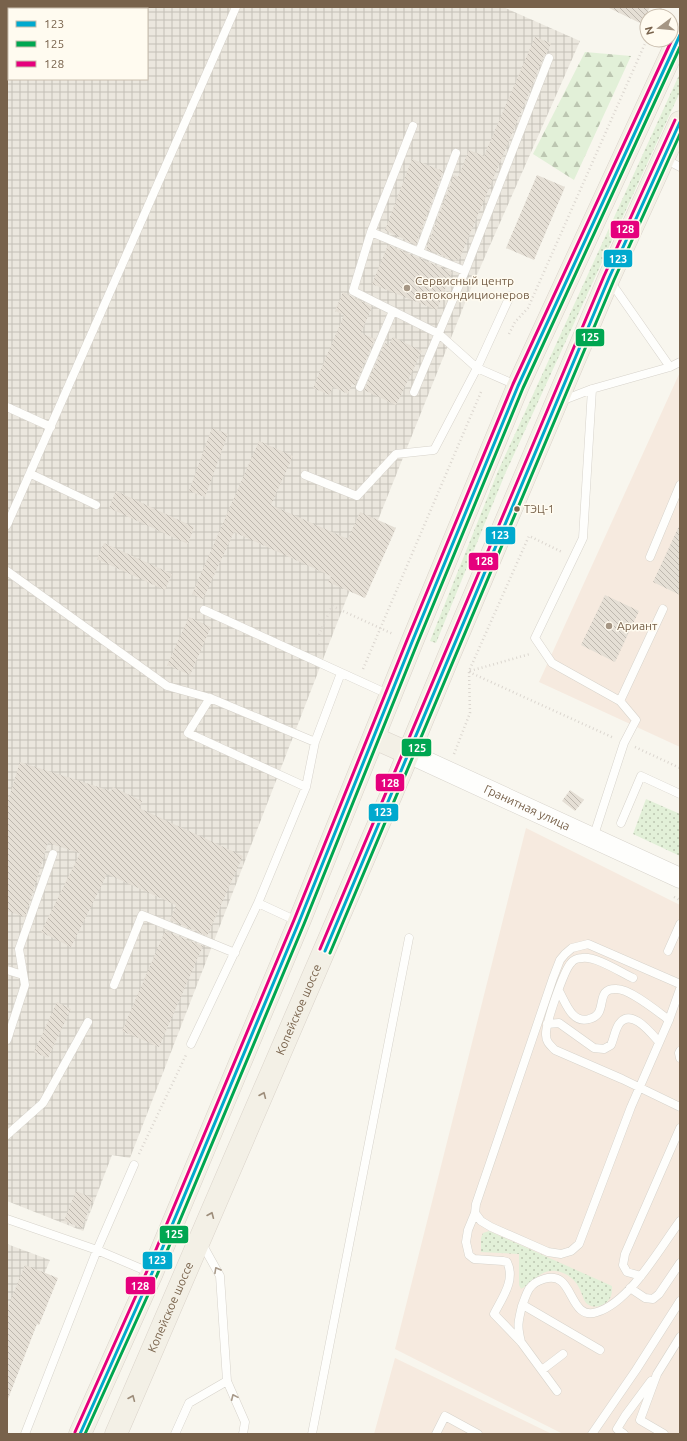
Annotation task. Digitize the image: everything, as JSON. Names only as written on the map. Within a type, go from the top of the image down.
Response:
[{"type":"main road","points":[[80,1434],[152,1273],[299,922],[412,642],[518,386],[680,35]]},
{"type":"main road","name":"Копейское шоссе","points":[[116,1434],[200,1241],[609,278],[672,162],[680,122]]},
{"type":"main road","name":"Гранитная улица","points":[[374,738],[408,753]]},
{"type":"street","name":"Гранитная улица","points":[[408,753],[680,878]]},
{"type":"lane","points":[[7,525],[31,474],[236,7]]},
{"type":"lane","points":[[414,392],[439,334],[549,58]]},
{"type":"lane","points":[[413,126],[371,232],[353,291],[439,334],[477,368],[518,386]]},
{"type":"lane","points":[[419,252],[456,152]]},
{"type":"lane","points":[[371,232],[464,271]]},
{"type":"lane","points":[[609,278],[670,367]]},
{"type":"lane","points":[[305,475],[357,496],[396,454],[434,450],[477,368],[510,296]]},
{"type":"lane","points":[[360,387],[393,311]]},
{"type":"lane","points":[[555,404],[592,389],[670,367],[680,362]]},
{"type":"lane","points":[[592,389],[583,538],[535,638],[552,663],[620,701],[636,720],[624,743],[593,838]]},
{"type":"lane","points":[[7,407],[51,427]]},
{"type":"lane","points":[[31,474],[96,505]]},
{"type":"lane","points":[[650,557],[680,485]]},
{"type":"lane","points":[[7,571],[167,686],[210,698],[315,742]]},
{"type":"lane","points":[[620,701],[663,609]]},
{"type":"lane","points":[[204,610],[391,696]]},
{"type":"lane","points":[[191,1044],[258,903],[306,787],[315,742],[341,673]]},
{"type":"lane","points":[[210,698],[188,733],[306,787]]},
{"type":"lane","points":[[621,823],[641,776],[680,794]]},
{"type":"lane","points":[[7,1040],[25,984],[19,949],[53,854]]},
{"type":"lane","points":[[258,903],[299,922]]},
{"type":"lane","points":[[114,985],[142,914],[234,953]]},
{"type":"lane","points":[[668,951],[680,924]]},
{"type":"lane","points":[[312,1434],[408,938]]},
{"type":"lane","points":[[557,1391],[521,1342],[494,1314],[509,1285],[509,1267],[507,1262],[503,1260],[474,1259],[469,1254],[466,1242],[468,1230],[553,978],[560,960],[565,954],[572,948],[588,944],[680,984]]},
{"type":"lane","points":[[633,978],[593,959],[582,958],[572,961],[566,970],[547,1024],[547,1042],[555,1050],[622,1079],[680,1107]]},
{"type":"lane","points":[[7,970],[23,975]]},
{"type":"lane","points":[[559,991],[573,1015],[579,1019],[587,1020],[594,1017],[599,1012],[603,995],[609,990],[618,988],[634,995],[669,1020]]},
{"type":"lane","points":[[475,1213],[481,1221],[491,1227],[548,1252],[561,1254],[571,1251],[579,1244],[639,1088],[669,1020],[680,989]]},
{"type":"lane","points":[[547,1024],[559,1023],[594,1048],[604,1048],[611,1045],[620,1022],[627,1018],[643,1024],[659,1042]]},
{"type":"lane","points":[[7,1135],[43,1103],[88,1022]]},
{"type":"lane","points":[[680,1050],[680,1058]]},
{"type":"lane","points":[[641,1276],[627,1272],[623,1265],[625,1254],[680,1128]]},
{"type":"lane","points":[[25,1434],[97,1250],[134,1165]]},
{"type":"lane","points":[[521,1342],[517,1326],[523,1305],[530,1288],[539,1280],[550,1278],[561,1280],[579,1308],[586,1313],[596,1313],[609,1307],[623,1296],[641,1276],[680,1220]]},
{"type":"lane","points":[[8,1221],[97,1250],[152,1273]]},
{"type":"lane","points":[[200,1241],[220,1276],[226,1380],[245,1422],[243,1434]]},
{"type":"lane","points":[[630,1288],[644,1298],[653,1299],[659,1294],[679,1266]]},
{"type":"lane","points":[[592,1434],[636,1370],[680,1301]]},
{"type":"lane","points":[[523,1305],[600,1350]]},
{"type":"lane","points":[[624,1434],[617,1429],[657,1374],[680,1337]]},
{"type":"lane","points":[[542,1370],[563,1354]]},
{"type":"lane","points":[[657,1374],[640,1420],[664,1434]]},
{"type":"lane","points":[[175,1434],[189,1403],[226,1380]]},
{"type":"lane","points":[[436,1434],[446,1416],[478,1434]]},
{"type":"path","points":[[508,334],[515,322],[528,308],[643,48]]},
{"type":"path","points":[[358,680],[489,373]]},
{"type":"path","points":[[469,671],[529,536],[573,558]]},
{"type":"path","points":[[319,635],[332,606],[412,642]]},
{"type":"path","points":[[469,671],[543,650]]},
{"type":"path","points":[[469,671],[680,768]]},
{"type":"path","points":[[134,1165],[191,1044]]},
{"type":"shaded area","points":[[7,7],[503,7],[580,41],[469,293],[346,600],[130,1158],[112,1155],[83,1231],[7,1201]]},
{"type":"shaded area","points":[[680,372],[680,747],[539,682]]},
{"type":"shaded area","points":[[526,828],[680,905],[680,1434],[563,1434],[395,1349]]},
{"type":"shaded area","points":[[7,1244],[50,1260],[7,1362]]},
{"type":"shaded area","points":[[395,1358],[552,1434],[374,1434]]},
{"type":"green space","points":[[585,52],[631,56],[574,180],[533,154]]},
{"type":"green space","points":[[680,73],[680,92],[505,474],[436,643],[430,641],[498,471]]},
{"type":"green space","points":[[646,799],[680,814],[680,856],[633,834]]},
{"type":"green space","points":[[489,1231],[612,1286],[612,1294],[610,1298],[601,1306],[595,1307],[587,1304],[574,1281],[568,1276],[556,1271],[541,1274],[521,1289],[519,1285],[519,1254],[481,1252],[481,1238],[483,1233]]},
{"type":"building","points":[[607,7],[650,7],[639,8],[639,23]]},
{"type":"building","points":[[535,37],[551,43],[547,53],[544,56],[459,260],[457,259],[456,261],[426,249],[454,175],[458,177],[469,150],[484,156]]},
{"type":"building","points":[[412,159],[443,171],[416,245],[385,230]]},
{"type":"building","points":[[537,175],[565,187],[534,260],[506,248]]},
{"type":"building","points":[[388,245],[452,272],[437,310],[372,284]]},
{"type":"building","points":[[343,292],[372,307],[361,333],[375,339],[355,385],[352,384],[348,394],[333,387],[330,395],[313,388],[344,315],[335,311]]},
{"type":"building","points":[[393,337],[422,351],[396,405],[364,390],[385,343],[389,345]]},
{"type":"building","points":[[212,428],[228,434],[205,497],[189,491]]},
{"type":"building","points":[[259,441],[293,456],[271,505],[348,539],[360,512],[396,528],[365,598],[328,582],[331,576],[234,532],[203,599],[192,594]]},
{"type":"building","points":[[116,491],[194,527],[188,544],[109,508]]},
{"type":"building","points":[[680,524],[680,595],[653,582]]},
{"type":"building","points":[[104,543],[172,574],[165,590],[97,559]]},
{"type":"building","points":[[605,595],[639,611],[615,662],[581,645]]},
{"type":"building","points":[[189,617],[211,627],[190,675],[167,665]]},
{"type":"building","points":[[20,762],[111,791],[113,787],[142,801],[139,808],[243,856],[207,936],[170,920],[176,905],[107,874],[71,947],[41,932],[80,853],[48,843],[25,917],[7,911],[7,804]]},
{"type":"building","points":[[570,790],[584,800],[575,811],[562,801]]},
{"type":"building","points":[[165,931],[203,946],[159,1047],[122,1031]]},
{"type":"building","points":[[57,1002],[71,1009],[48,1058],[34,1052]]},
{"type":"building","points":[[76,1191],[93,1198],[82,1228],[64,1221]]},
{"type":"building","points":[[25,1265],[58,1278],[39,1325],[37,1324],[7,1399],[7,1309]]},
{"type":"transit line","name":"123","points":[[80,1434],[152,1273],[299,922],[412,642],[518,386],[680,35]]},
{"type":"transit line","name":"125","points":[[85,1434],[157,1275],[304,924],[417,644],[523,388],[680,47]]},
{"type":"transit line","name":"128","points":[[75,1432],[147,1271],[294,920],[407,640],[513,384],[668,48]]},
{"type":"transit line","name":"128","points":[[320,949],[604,276],[675,120]]},
{"type":"transit line","name":"123","points":[[325,951],[609,278],[680,122]]},
{"type":"transit line","name":"125","points":[[330,953],[614,280],[680,134]]},
{"type":"place","name":"Сервисный центр автокондиционеров","points":[[407,288]]},
{"type":"place","name":"ТЭЦ-1","points":[[517,509]]},
{"type":"place","name":"Ариант","points":[[609,626]]}]
